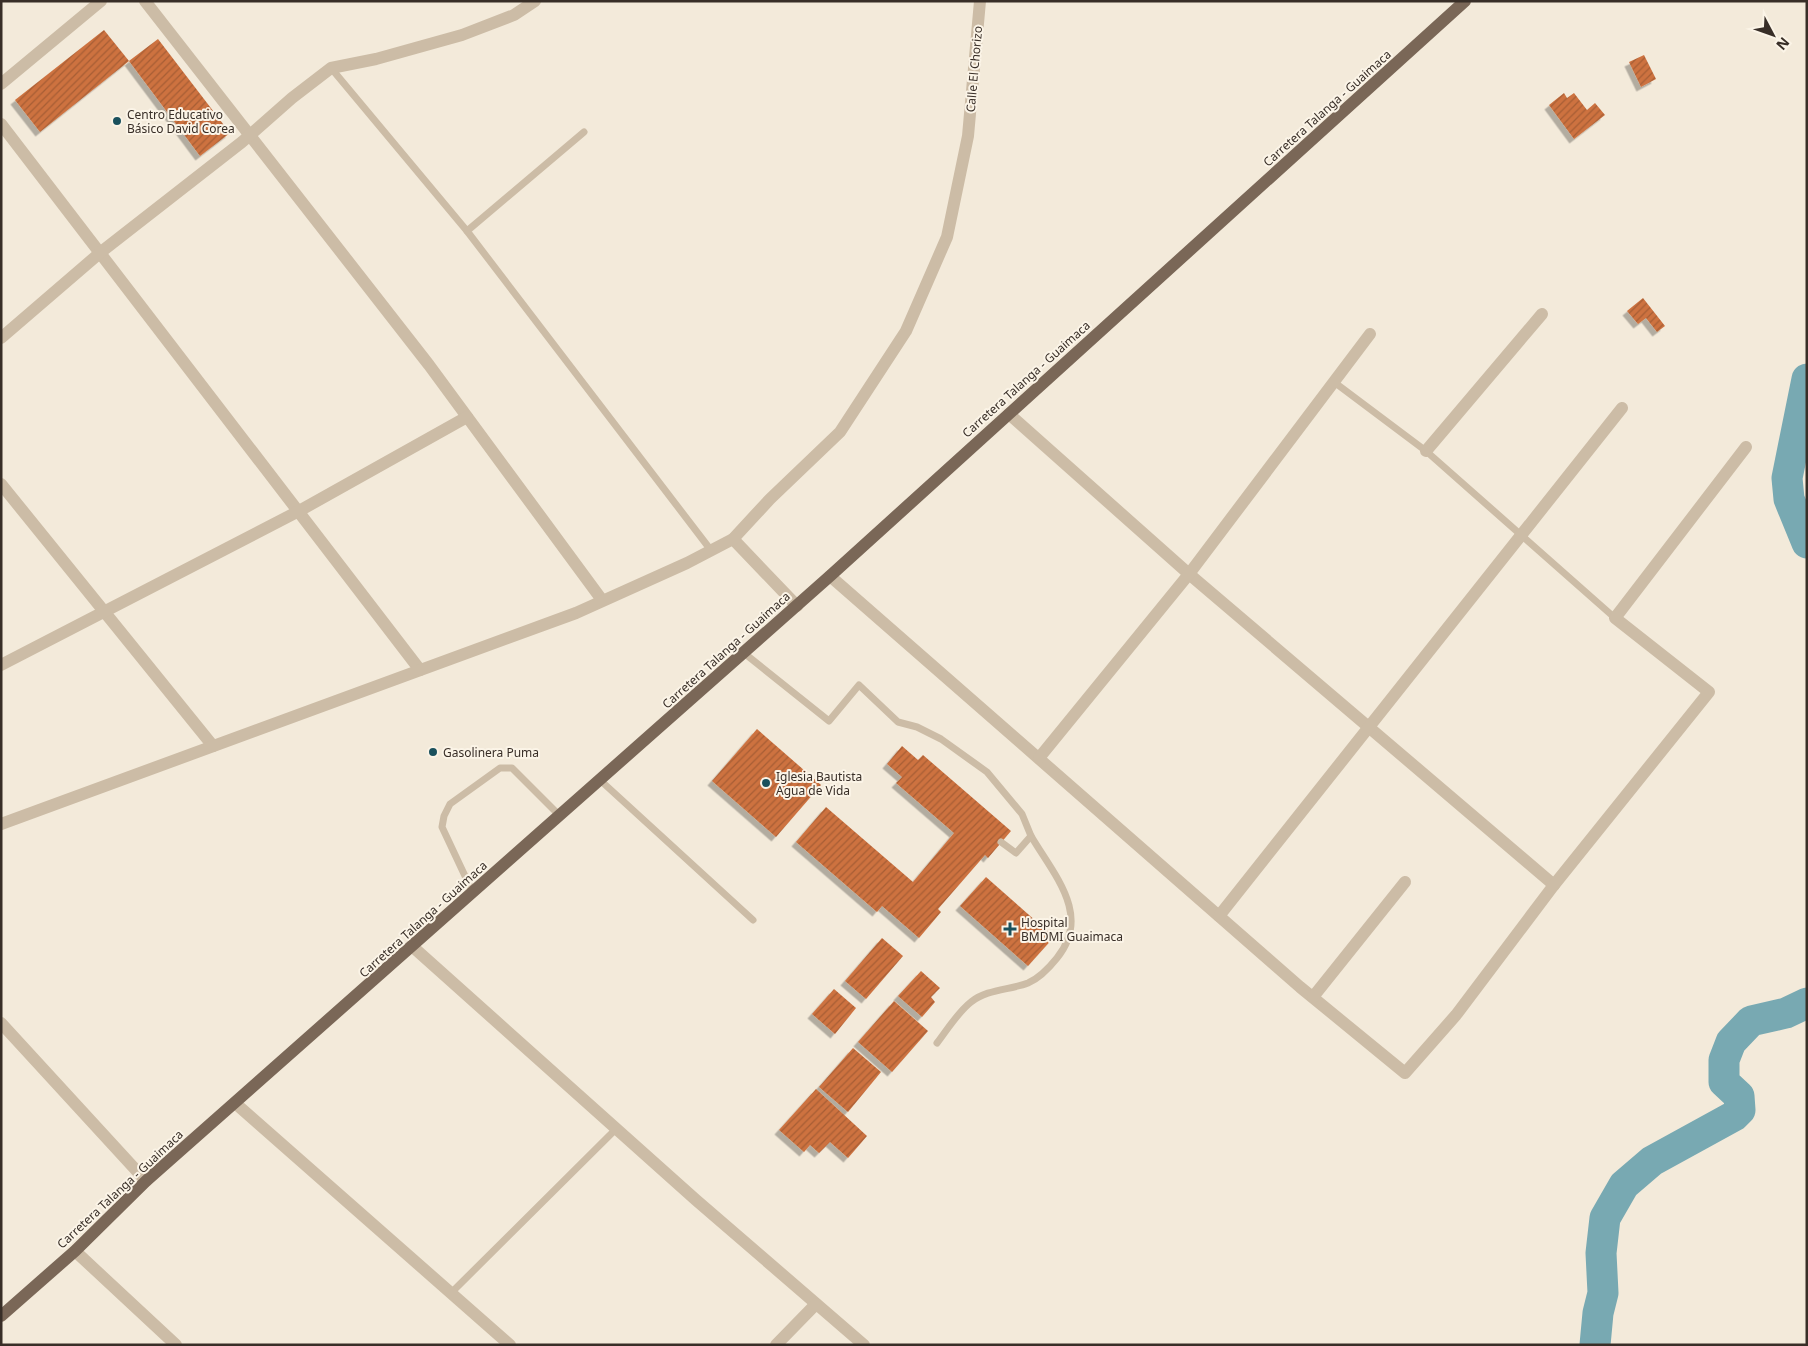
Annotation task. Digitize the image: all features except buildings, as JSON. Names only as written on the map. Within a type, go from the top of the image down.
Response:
[{"type":"main road","name":"Carretera Talanga - Guaimaca","points":[[1,1316],[75,1251],[146,1181],[797,606],[1465,1]]},
{"type":"street","points":[[1,84],[101,1]]},
{"type":"street","points":[[145,1],[429,366],[602,600]]},
{"type":"street","points":[[1,338],[101,252],[331,68],[376,59],[462,35],[514,15],[535,1]]},
{"type":"street","name":"Calle El Chorizo","points":[[733,539],[770,499],[840,432],[906,331],[947,237],[968,136],[980,1]]},
{"type":"street","points":[[1,124],[420,670]]},
{"type":"street","points":[[1426,451],[1542,314]]},
{"type":"street","points":[[1039,758],[1189,574],[1370,334]]},
{"type":"street","points":[[1219,916],[1622,408]]},
{"type":"street","points":[[1008,414],[1189,574],[1554,885]]},
{"type":"street","points":[[1,665],[299,511],[467,417]]},
{"type":"street","points":[[830,576],[1219,916],[1313,997],[1406,1073],[1456,1015],[1554,885],[1708,692],[1615,618],[1746,447]]},
{"type":"street","points":[[1,484],[213,746]]},
{"type":"street","points":[[1,824],[576,613],[687,563],[733,539],[797,606]]},
{"type":"street","points":[[1313,997],[1405,882]]},
{"type":"street","points":[[413,947],[616,1129],[864,1345]]},
{"type":"street","points":[[1,1022],[146,1181]]},
{"type":"street","points":[[235,1103],[510,1345]]},
{"type":"street","points":[[75,1251],[176,1345]]},
{"type":"street","points":[[776,1345],[816,1304]]},
{"type":"lane","points":[[331,68],[467,231],[710,550]]},
{"type":"lane","points":[[467,231],[584,132]]},
{"type":"lane","points":[[1334,382],[1426,451],[1615,618]]},
{"type":"lane","points":[[744,653],[829,721],[859,685],[898,722],[917,727],[941,739],[987,772],[1022,814],[1031,836],[1068,896],[1073,919],[1064,951],[1048,970],[1030,982],[990,993],[971,1002],[937,1043]]},
{"type":"lane","points":[[473,893],[442,826],[444,816],[450,804],[500,768],[507,767],[512,768],[560,816]]},
{"type":"lane","points":[[600,780],[753,920]]},
{"type":"lane","points":[[1001,842],[1016,853],[1031,836]]},
{"type":"lane","points":[[450,1294],[616,1129]]},
{"type":"waterway","points":[[1807,379],[1787,478],[1789,499],[1807,543]]},
{"type":"waterway","points":[[1595,1345],[1598,1313],[1603,1293],[1601,1253],[1605,1218],[1624,1185],[1652,1161],[1734,1116],[1740,1110],[1739,1096],[1724,1082],[1724,1060],[1731,1042],[1751,1021],[1786,1013],[1807,1003]]},
{"type":"place","name":"Centro Educativo Básico David Corea","points":[[117,121]]},
{"type":"place","name":"Gasolinera Puma","points":[[433,752]]},
{"type":"place","name":"Iglesia Bautista Agua de Vida","points":[[766,783]]},
{"type":"place","name":"Hospital BMDMI Guaimaca","points":[[1010,929]]}]
